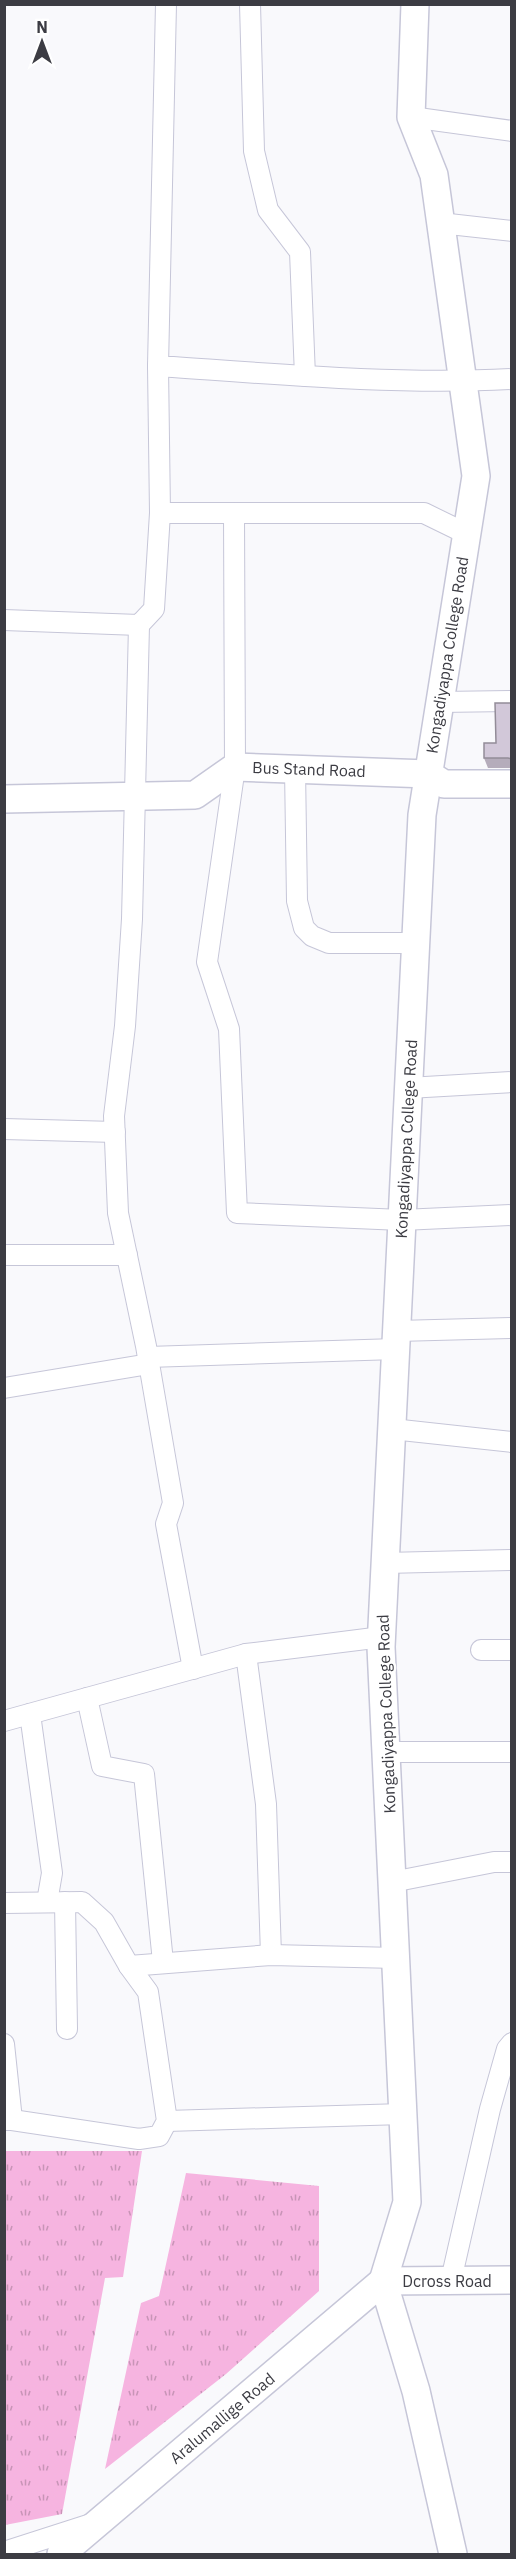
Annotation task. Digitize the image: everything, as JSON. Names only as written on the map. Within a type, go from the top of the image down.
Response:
[{"type":"street","points":[[166,4],[158,366],[160,513],[154,609],[139,625],[132,919],[125,1026],[114,1116],[118,1213],[149,1361],[173,1503],[166,1524],[193,1669]]},
{"type":"street","points":[[250,4],[254,151],[268,210],[300,252],[305,376]]},
{"type":"street","name":"Kongadiyappa College Road","points":[[383,2281],[407,2202],[382,1636],[422,814],[476,476],[434,174],[411,117],[416,4]]},
{"type":"street","points":[[411,117],[512,131]]},
{"type":"street","points":[[440,223],[512,231]]},
{"type":"street","points":[[158,366],[305,376],[463,381],[512,379]]},
{"type":"street","points":[[160,513],[424,513],[467,534]]},
{"type":"street","points":[[234,513],[235,767],[207,962],[229,1029],[237,1213],[402,1220],[512,1215]]},
{"type":"street","points":[[4,620],[139,625]]},
{"type":"street","points":[[440,702],[512,701]]},
{"type":"street","name":"Bus Stand Road","points":[[4,799],[195,795],[235,767],[428,774],[444,783],[512,784]]},
{"type":"street","points":[[295,769],[297,901],[304,928],[312,936],[329,943],[416,943]]},
{"type":"street","points":[[408,1088],[512,1082]]},
{"type":"street","points":[[4,1129],[115,1132]]},
{"type":"street","points":[[4,1255],[127,1255]]},
{"type":"street","points":[[4,1388],[149,1361],[512,1328]]},
{"type":"street","points":[[392,1429],[512,1442]]},
{"type":"street","points":[[385,1563],[512,1560]]},
{"type":"street","points":[[4,1721],[246,1654],[382,1636]]},
{"type":"street","points":[[481,1650],[512,1650]]},
{"type":"street","points":[[246,1654],[266,1804],[271,1955]]},
{"type":"street","points":[[87,1698],[102,1766],[144,1774],[163,1962]]},
{"type":"street","points":[[30,1714],[56,1902],[67,2029]]},
{"type":"street","points":[[386,1752],[512,1752]]},
{"type":"street","points":[[392,1882],[494,1862],[512,1862]]},
{"type":"street","points":[[4,1903],[82,1902],[104,1922],[129,1966],[148,1992],[167,2121],[159,2136],[139,2139],[8,2120],[4,2044]]},
{"type":"street","points":[[129,1966],[271,1955],[396,1958]]},
{"type":"street","points":[[451,2280],[490,2109],[507,2049],[512,2043]]},
{"type":"street","points":[[167,2121],[403,2114]]},
{"type":"street","name":"Dcross Road","points":[[383,2281],[512,2280]]},
{"type":"street","points":[[383,2281],[416,2391],[453,2554]]},
{"type":"street","name":"Aralumallige Road","points":[[61,2554],[383,2281]]},
{"type":"street","points":[[4,2552],[99,2522]]},
{"type":"green space","points":[[5,2151],[142,2151],[123,2277],[105,2278],[62,2514],[5,2525]]},
{"type":"green space","points":[[186,2173],[319,2186],[319,2291],[226,2374],[105,2469],[141,2303],[159,2296]]},
{"type":"building","points":[[495,703],[512,703],[512,759],[484,758],[484,743],[496,743]]}]
